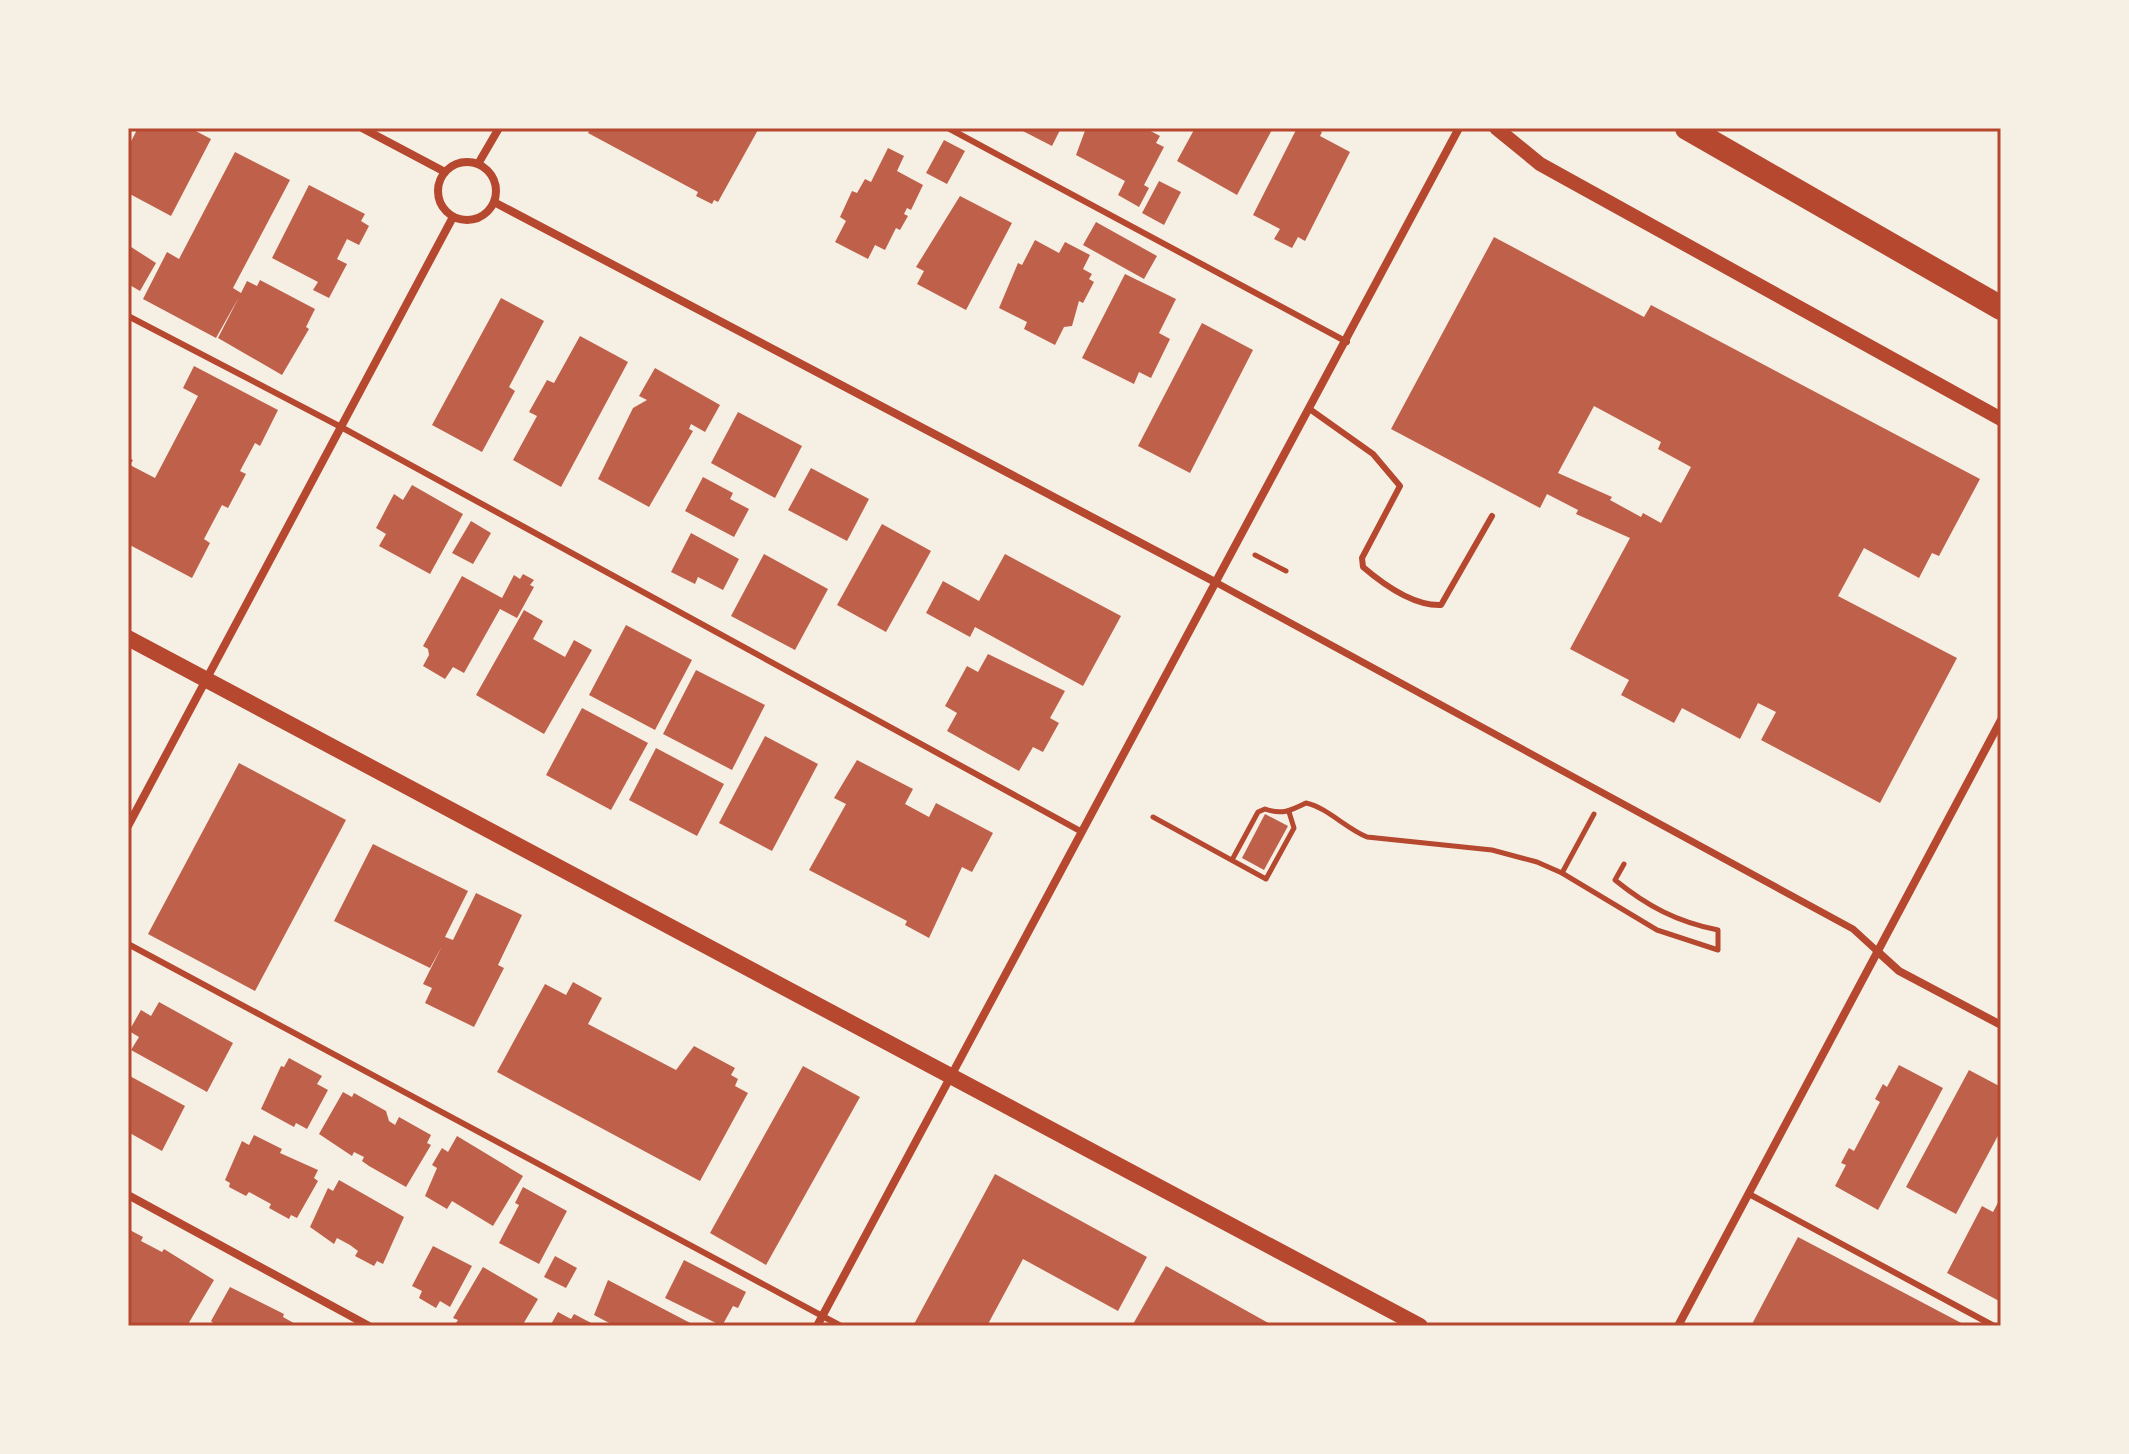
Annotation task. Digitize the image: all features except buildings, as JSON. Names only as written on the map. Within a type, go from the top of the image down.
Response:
[{"type":"highway","points":[[1687,128],[2001,308]]},
{"type":"main road","points":[[128,638],[1420,1326]]},
{"type":"street","points":[[362,128],[445,172]]},
{"type":"street","points":[[478,164],[499,128]]},
{"type":"street","points":[[817,1326],[1311,410],[1459,128]]},
{"type":"street","points":[[1496,128],[1540,164],[2001,419]]},
{"type":"street","points":[[457,163],[478,164],[495,182],[494,202],[481,217],[462,220],[453,217],[445,210],[437,192],[445,172],[457,163]]},
{"type":"street","points":[[494,202],[1217,583],[1605,793],[1853,929],[1899,971],[2001,1025]]},
{"type":"street","points":[[128,826],[453,217]]},
{"type":"street","points":[[1678,1326],[2001,720]]},
{"type":"street","points":[[128,1195],[369,1326]]},
{"type":"lane","points":[[948,128],[1347,342]]},
{"type":"lane","points":[[128,316],[341,427],[1082,832]]},
{"type":"lane","points":[[1311,410],[1373,454],[1400,486],[1362,558],[1363,567],[1376,578],[1424,605],[1441,605],[1492,516]]},
{"type":"lane","points":[[128,944],[841,1326]]},
{"type":"lane","points":[[1749,1194],[1994,1326]]},
{"type":"path","points":[[1252,554],[1286,571]]},
{"type":"path","points":[[1562,873],[1605,793]]},
{"type":"path","points":[[1232,860],[1258,812],[1265,809],[1278,814],[1289,812],[1306,803],[1316,805],[1350,830],[1367,837],[1492,850],[1562,873],[1657,930],[1718,950],[1718,930],[1686,924],[1660,912],[1615,880],[1624,864]]},
{"type":"path","points":[[1153,817],[1266,879],[1294,828],[1289,812]]}]
